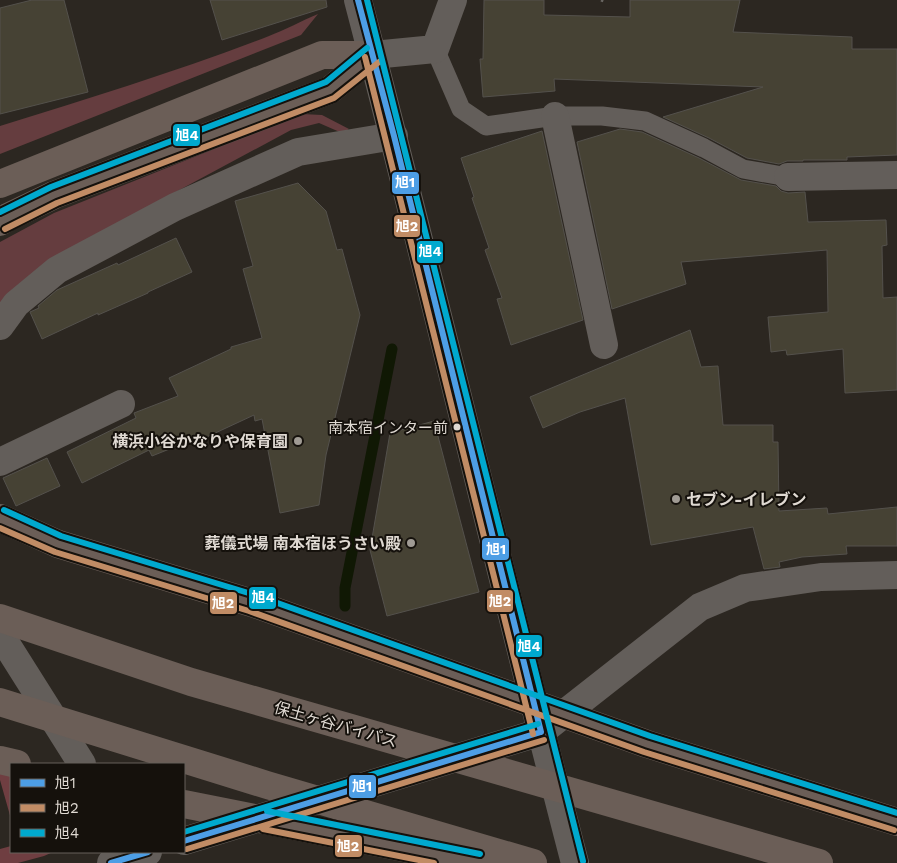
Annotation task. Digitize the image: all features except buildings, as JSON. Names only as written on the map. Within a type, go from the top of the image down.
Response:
[{"type":"highway","points":[[0,184],[322,55],[373,55]]},
{"type":"highway","points":[[0,222],[54,195],[330,90],[373,55]]},
{"type":"highway","points":[[0,518],[58,544],[252,603],[647,744],[897,822]]},
{"type":"highway","name":"保土ヶ谷バイパス","points":[[0,618],[191,682],[819,863]]},
{"type":"highway","points":[[0,702],[267,785],[533,863]]},
{"type":"highway","points":[[0,760],[13,763]]},
{"type":"highway","points":[[185,804],[478,863]]},
{"type":"street","points":[[358,0],[394,136],[575,863]]},
{"type":"street","points":[[373,55],[435,49],[453,0]]},
{"type":"street","points":[[555,116],[604,345]]},
{"type":"street","points":[[0,326],[16,304],[57,270],[175,207],[298,152],[394,136]]},
{"type":"street","points":[[788,178],[897,175]]},
{"type":"street","points":[[0,462],[120,404]]},
{"type":"street","points":[[185,841],[541,732],[700,607],[745,588],[821,577],[897,575]]},
{"type":"street","points":[[0,634],[81,763]]},
{"type":"lane","points":[[435,49],[461,110],[486,126],[555,116],[602,116],[645,121],[704,148],[743,169],[788,178]]},
{"type":"shaded area","points":[[318,14],[301,35],[0,154],[0,126],[202,60],[275,34]]},
{"type":"shaded area","points":[[302,114],[322,115],[349,129],[342,133],[319,123],[291,130],[53,258],[0,308],[0,242],[54,213]]},
{"type":"shaded area","points":[[0,766],[10,768],[10,815],[0,780]]},
{"type":"shaded area","points":[[10,846],[10,853],[51,853],[18,863],[0,863],[0,849]]},
{"type":"waterway","points":[[345,606],[345,588],[392,349]]},
{"type":"transit line","name":"旭1","points":[[358,0],[394,136],[541,732]]},
{"type":"transit line","name":"旭4","points":[[367,0],[583,861]]},
{"type":"transit line","name":"旭4","points":[[0,212],[51,187],[326,82],[367,48]]},
{"type":"transit line","name":"旭2","points":[[365,57],[533,734]]},
{"type":"transit line","name":"旭2","points":[[5,229],[57,203],[334,98],[379,62]]},
{"type":"transit line","name":"旭4","points":[[4,510],[61,536],[255,595],[650,736],[897,813]]},
{"type":"transit line","name":"旭2","points":[[0,528],[55,552],[249,611],[644,752],[894,830]]},
{"type":"transit line","name":"旭4","points":[[185,832],[538,724]]},
{"type":"transit line","name":"旭1","points":[[185,841],[541,732]]},
{"type":"transit line","name":"旭2","points":[[187,849],[544,740]]},
{"type":"transit line","name":"旭4","points":[[267,811],[480,854]]},
{"type":"transit line","name":"旭2","points":[[263,829],[434,863]]},
{"type":"transit line","name":"旭1","points":[[111,863],[145,853]]},
{"type":"place","name":"南本宿インター前","points":[[457,427]]},
{"type":"place","name":"横浜小谷かなりや保育園","points":[[298,441]]},
{"type":"place","name":"セブン-イレブン","points":[[676,499]]},
{"type":"place","name":"葬儀式場 南本宿ほうさい殿","points":[[411,543]]}]
